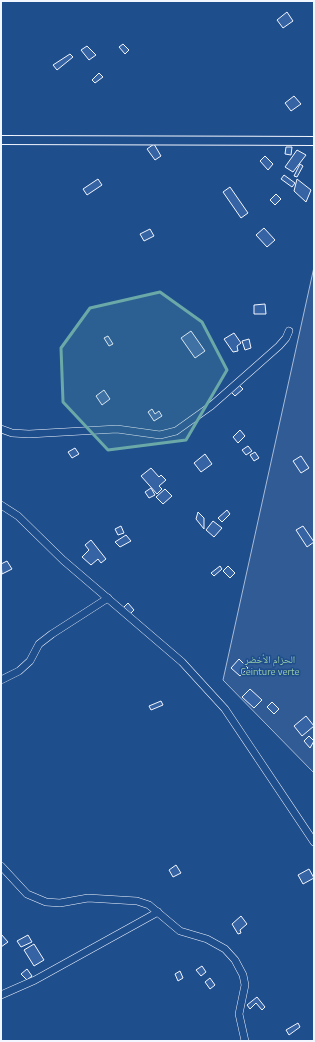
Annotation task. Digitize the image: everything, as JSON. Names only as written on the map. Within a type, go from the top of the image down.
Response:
[{"type":"street","points":[[1,140],[314,141]]},
{"type":"street","points":[[1,429],[12,433],[29,434],[117,429],[160,435],[176,431],[211,406],[279,346],[286,338],[289,331]]},
{"type":"street","points":[[1,506],[18,516],[63,560],[182,662],[214,696],[225,709],[314,842]]},
{"type":"street","points":[[1,680],[19,671],[30,661],[39,644],[52,634],[108,598]]},
{"type":"street","points":[[1,866],[27,894],[46,902],[60,903],[88,898],[117,898],[137,901],[149,905],[180,931],[207,939],[225,949],[235,960],[243,976],[245,985],[239,1014],[244,1041]]},
{"type":"street","points":[[1,995],[35,980],[158,912]]},
{"type":"highlighted area","points":[[160,292],[202,322],[227,370],[186,440],[108,450],[63,402],[61,348],[90,308]]},
{"type":"shaded area","name":"الحزام الأخضر Ceinture verte","points":[[314,267],[314,773],[223,680]]},
{"type":"building","points":[[287,12],[293,21],[283,28],[277,20]]},
{"type":"building","points":[[123,44],[129,50],[125,54],[119,47]]},
{"type":"building","points":[[87,46],[96,55],[89,60],[81,50]]},
{"type":"building","points":[[70,54],[73,57],[57,70],[53,65]]},
{"type":"building","points":[[99,73],[103,77],[95,83],[92,80]]},
{"type":"building","points":[[294,96],[301,104],[291,111],[285,103]]},
{"type":"building","points":[[154,144],[161,156],[155,160],[147,149]]},
{"type":"building","points":[[286,147],[292,147],[291,155],[285,154]]},
{"type":"building","points":[[297,150],[306,155],[293,172],[285,167]]},
{"type":"building","points":[[265,156],[273,164],[268,170],[260,161]]},
{"type":"building","points":[[300,164],[303,166],[297,177],[294,176]]},
{"type":"building","points":[[284,175],[295,183],[292,187],[281,179]]},
{"type":"building","points":[[98,179],[102,185],[87,195],[83,189]]},
{"type":"building","points":[[297,179],[311,190],[306,202],[294,191]]},
{"type":"building","points":[[230,187],[248,213],[241,218],[223,192]]},
{"type":"building","points":[[276,194],[281,199],[275,205],[270,200]]},
{"type":"building","points":[[264,228],[275,240],[267,247],[256,235]]},
{"type":"building","points":[[150,229],[154,236],[144,241],[140,234]]},
{"type":"building","points":[[265,304],[266,314],[254,314],[254,305]]},
{"type":"building","points":[[191,331],[205,351],[195,358],[181,338]]},
{"type":"building","points":[[234,333],[241,343],[237,346],[238,351],[233,352],[224,339]]},
{"type":"building","points":[[108,336],[113,344],[109,346],[104,338]]},
{"type":"building","points":[[249,339],[251,348],[245,350],[242,341]]},
{"type":"building","points":[[238,384],[243,389],[235,396],[230,391]]},
{"type":"building","points":[[104,390],[110,399],[102,405],[96,396]]},
{"type":"building","points":[[152,409],[155,414],[159,411],[162,416],[154,421],[148,412]]},
{"type":"building","points":[[240,430],[245,436],[238,443],[233,437]]},
{"type":"building","points":[[248,446],[252,451],[246,455],[242,450]]},
{"type":"building","points":[[75,448],[79,454],[72,458],[68,452]]},
{"type":"building","points":[[255,452],[259,458],[254,461],[250,455]]},
{"type":"building","points":[[205,454],[212,464],[201,472],[194,463]]},
{"type":"building","points":[[301,456],[309,468],[301,473],[293,461]]},
{"type":"building","points":[[151,468],[159,477],[161,475],[166,480],[159,486],[162,489],[157,494],[141,476]]},
{"type":"building","points":[[151,488],[155,495],[149,498],[145,492]]},
{"type":"building","points":[[165,489],[172,496],[163,504],[156,497]]},
{"type":"building","points":[[227,510],[230,514],[222,522],[218,518]]},
{"type":"building","points":[[198,512],[204,518],[204,529],[196,519]]},
{"type":"building","points":[[213,521],[222,528],[214,537],[206,530]]},
{"type":"building","points":[[121,526],[124,533],[118,535],[115,529]]},
{"type":"building","points":[[303,526],[314,542],[307,547],[296,530]]},
{"type":"building","points":[[126,535],[131,541],[120,547],[115,542]]},
{"type":"building","points":[[91,540],[106,559],[101,563],[98,559],[91,565],[82,557],[89,550],[85,545]]},
{"type":"building","points":[[7,561],[12,569],[2,574],[1,564]]},
{"type":"building","points":[[220,566],[222,569],[214,576],[211,573]]},
{"type":"building","points":[[228,566],[235,573],[230,578],[223,571]]},
{"type":"building","points":[[128,603],[134,610],[130,614],[123,608]]},
{"type":"building","points":[[239,659],[248,668],[240,676],[231,668]]},
{"type":"building","points":[[250,689],[262,700],[254,708],[242,697]]},
{"type":"building","points":[[161,701],[163,705],[151,710],[149,706]]},
{"type":"building","points":[[272,702],[279,709],[274,714],[267,707]]},
{"type":"building","points":[[306,716],[314,726],[302,736],[294,726]]},
{"type":"building","points":[[309,736],[314,741],[310,748],[304,741]]},
{"type":"building","points":[[176,865],[181,873],[173,877],[169,870]]},
{"type":"building","points":[[309,869],[314,878],[303,884],[298,875]]},
{"type":"building","points":[[241,916],[247,924],[240,930],[241,933],[238,934],[232,924]]},
{"type":"building","points":[[1,934],[8,942],[1,947]]},
{"type":"building","points":[[28,935],[32,942],[21,947],[17,941]]},
{"type":"building","points":[[34,944],[44,960],[34,966],[24,950]]},
{"type":"building","points":[[202,966],[206,972],[201,976],[196,970]]},
{"type":"building","points":[[27,969],[32,976],[27,980],[21,974]]},
{"type":"building","points":[[180,971],[183,978],[178,981],[175,974]]},
{"type":"building","points":[[210,978],[215,985],[210,989],[205,982]]},
{"type":"building","points":[[257,997],[265,1007],[262,1010],[256,1003],[250,1009],[247,1005]]},
{"type":"building","points":[[298,1023],[300,1027],[289,1035],[286,1030]]}]
